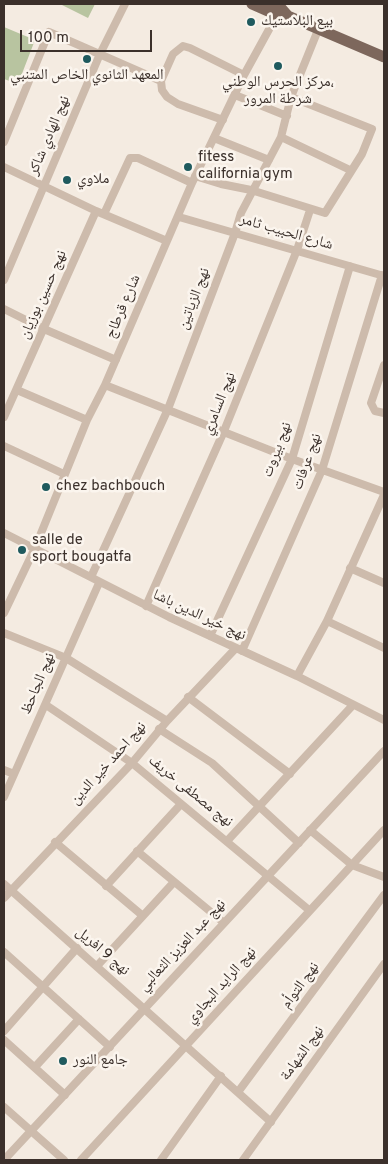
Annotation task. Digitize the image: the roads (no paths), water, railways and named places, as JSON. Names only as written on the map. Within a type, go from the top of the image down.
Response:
[{"type":"main road","points":[[252,4],[280,9],[318,30],[384,57]]},
{"type":"street","name":"نهج الهادي شاكر","points":[[4,280],[100,54],[125,4]]},
{"type":"street","name":"شارع قرطاج","points":[[4,613],[35,548],[87,420],[105,385],[194,179],[244,75],[280,9]]},
{"type":"street","name":"نهج الزياتين","points":[[91,577],[168,409],[241,213],[281,137],[290,97],[318,30]]},
{"type":"street","points":[[4,142],[49,32],[161,80]]},
{"type":"street","points":[[223,120],[178,104],[167,97],[162,90],[161,80],[173,54],[183,46],[196,50],[244,75]]},
{"type":"street","points":[[235,95],[287,116]]},
{"type":"street","points":[[104,214],[130,158],[138,158],[194,179],[252,190],[325,214],[350,170],[362,154],[372,129],[290,97]]},
{"type":"street","points":[[281,137],[350,170]]},
{"type":"street","points":[[214,138],[269,160]]},
{"type":"street","points":[[4,167],[96,211],[168,241]]},
{"type":"street","name":"نهج السامري","points":[[146,606],[224,431],[297,250],[310,210]]},
{"type":"street","name":"نهج حسين بوزيان","points":[[4,417],[96,211]]},
{"type":"street","name":"شارع الحبيب ثامر","points":[[179,217],[383,276]]},
{"type":"street","name":"نهج بيروت","points":[[210,636],[292,459],[350,266]]},
{"type":"street","name":"نهج عرفات","points":[[239,650],[322,470],[383,276]]},
{"type":"street","points":[[4,309],[44,329],[116,360]]},
{"type":"street","points":[[384,365],[371,403],[375,411],[384,412]]},
{"type":"street","points":[[105,385],[292,459],[384,493],[381,516],[350,568],[327,621],[297,676]]},
{"type":"street","points":[[17,390],[87,420]]},
{"type":"street","points":[[4,446],[64,474]]},
{"type":"street","name":"نهج خير الدين باشا","points":[[4,533],[91,577],[99,583],[297,676],[384,720]]},
{"type":"street","points":[[350,568],[384,583]]},
{"type":"street","name":"نهج الجاحظ","points":[[4,797],[99,583]]},
{"type":"street","points":[[327,621],[384,648]]},
{"type":"street","points":[[4,633],[66,658],[167,720]]},
{"type":"street","name":"نهج احمد خير الدين","points":[[4,898],[55,842],[132,763],[188,697],[239,650]]},
{"type":"street","points":[[188,697],[290,774]]},
{"type":"street","name":"نهج مصطفى خريف","points":[[46,705],[132,763],[228,840],[309,910]]},
{"type":"street","points":[[228,840],[353,705]]},
{"type":"street","points":[[159,729],[212,763],[299,843]]},
{"type":"street","name":"نهج عبد العزيز الثعالبي","points":[[4,1160],[223,922],[384,751]]},
{"type":"street","points":[[4,770],[14,774]]},
{"type":"street","points":[[106,886],[181,804]]},
{"type":"street","points":[[310,830],[352,865],[384,877]]},
{"type":"street","name":"نهج الرايد البجاوي","points":[[81,1160],[384,830]]},
{"type":"street","points":[[55,842],[143,916]]},
{"type":"street","points":[[137,851],[223,922]]},
{"type":"street","points":[[97,966],[174,882]]},
{"type":"street","name":"نهج 9 افريل","points":[[4,884],[271,1122]]},
{"type":"street","name":"نهج التوأم","points":[[238,1092],[384,895]]},
{"type":"street","points":[[4,1031],[77,948]]},
{"type":"street","points":[[5,955],[44,987],[110,1047]]},
{"type":"street","name":"نهج الشهامة","points":[[243,1160],[384,964]]},
{"type":"street","points":[[34,1067],[79,1019]]},
{"type":"street","points":[[4,1040],[65,1095]]},
{"type":"street","points":[[161,1160],[221,1076]]},
{"type":"street","points":[[4,1107],[64,1160]]},
{"type":"place","name":"بيع البلاستيك","points":[[251,22]]},
{"type":"place","name":"المعهد الثانوي الخاص المتنبي","points":[[87,59]]},
{"type":"place","name":"مركز الحرس الوطني، شرطة المرور","points":[[278,66]]},
{"type":"place","name":"fitess california gym","points":[[188,167]]},
{"type":"place","name":"ملاوي","points":[[67,180]]},
{"type":"place","name":"chez bachbouch","points":[[46,487]]},
{"type":"place","name":"salle de sport bougatfa","points":[[22,550]]},
{"type":"place","name":"جامع النور","points":[[63,1061]]}]
